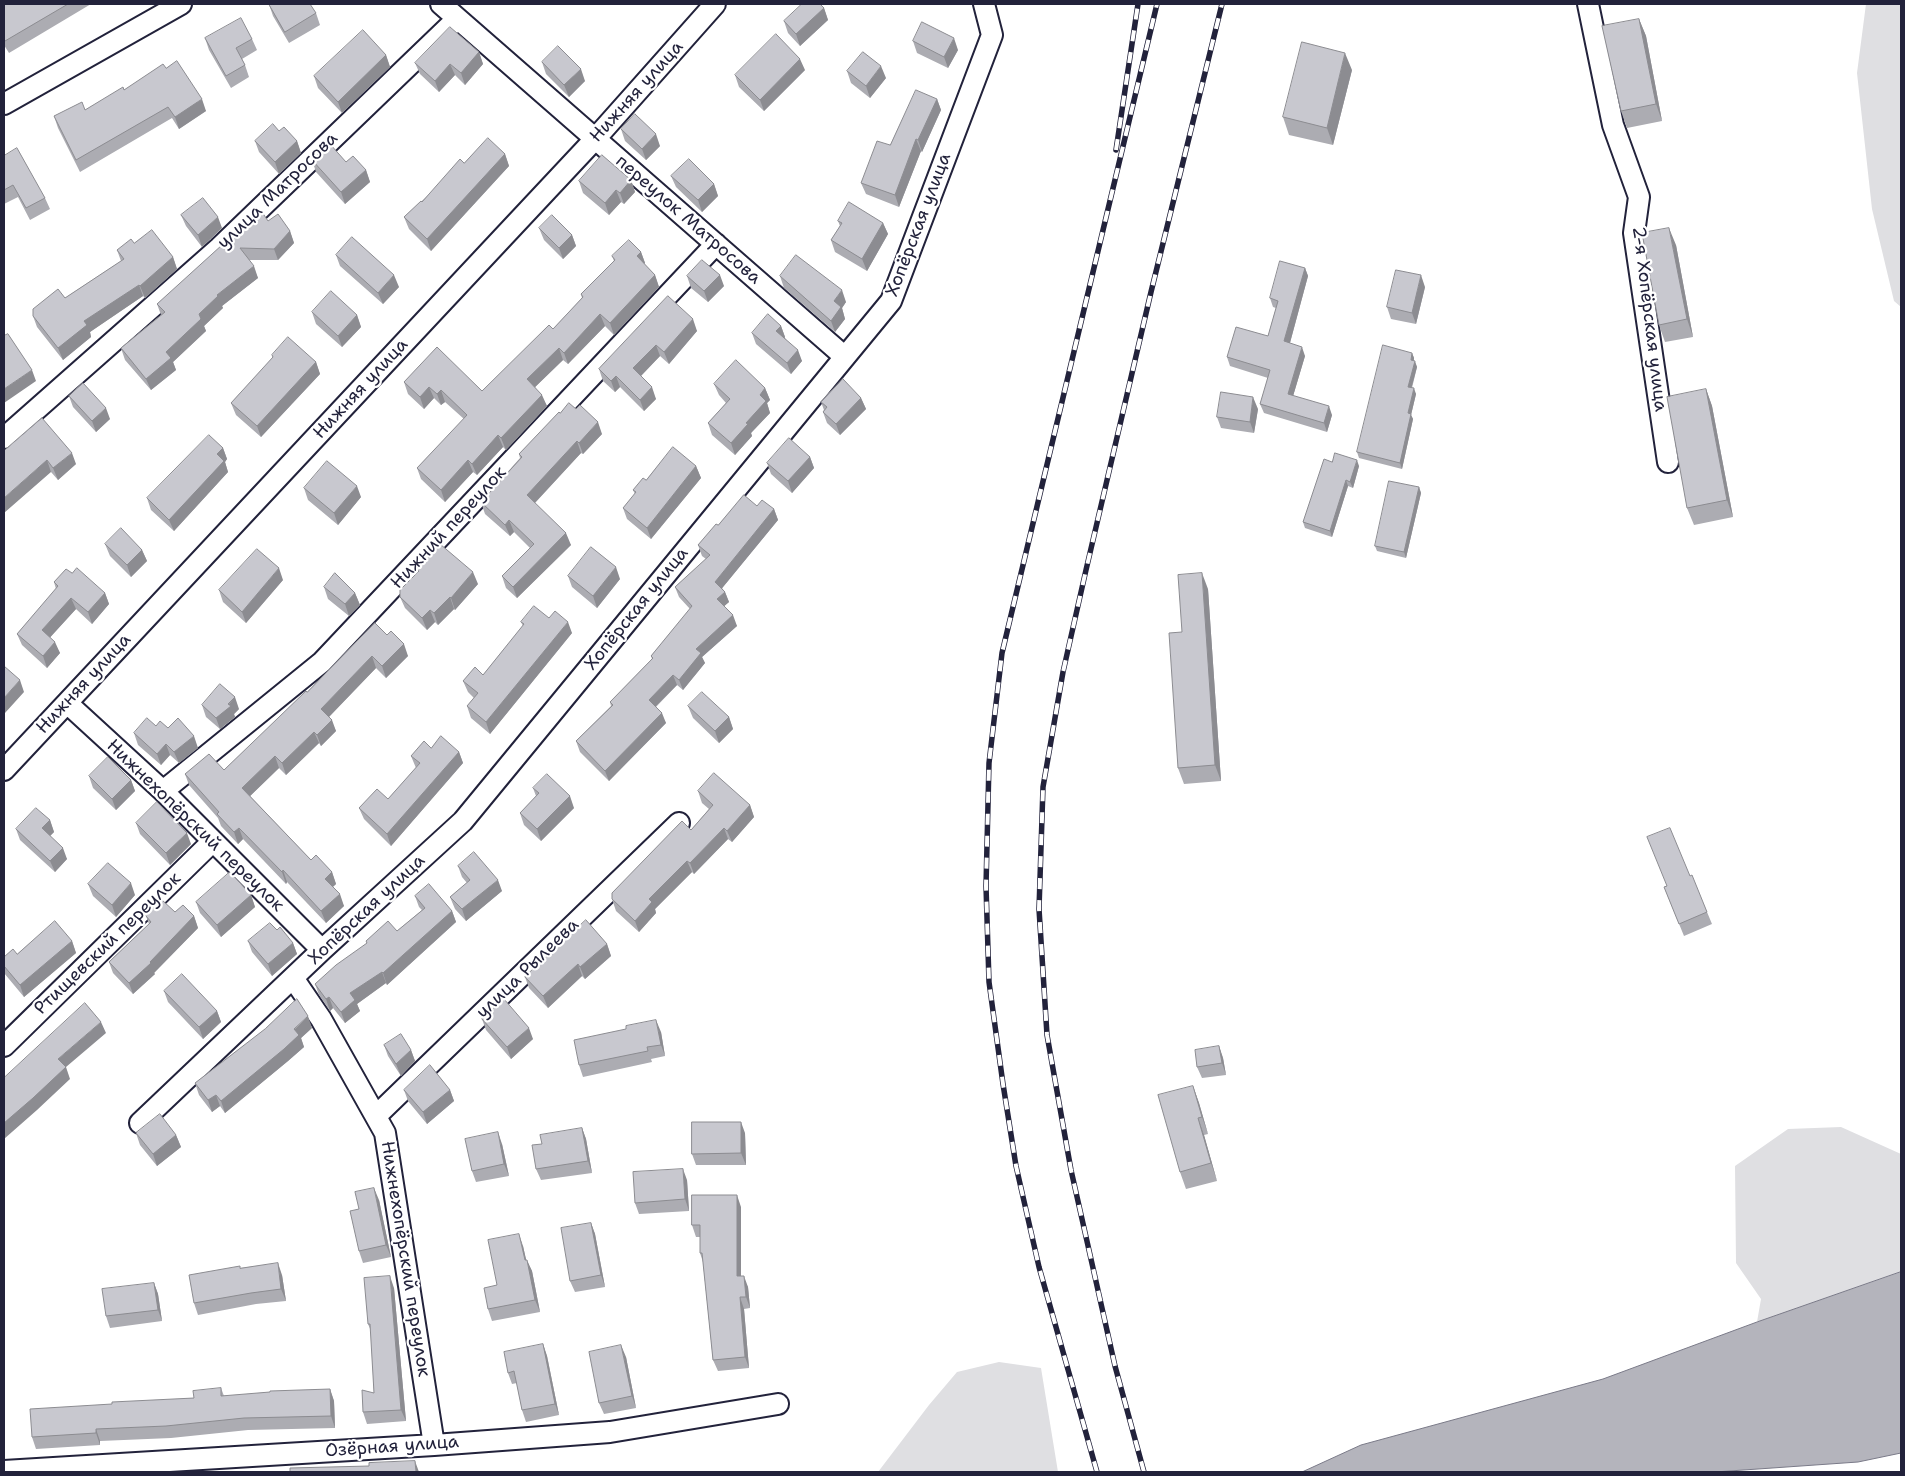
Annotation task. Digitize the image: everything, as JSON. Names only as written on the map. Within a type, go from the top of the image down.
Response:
[{"type":"street","points":[[4,104],[181,4]]},
{"type":"street","name":"переулок Матросова","points":[[441,4],[845,357]]},
{"type":"street","name":"Нижняя улица","points":[[4,770],[595,139],[715,4]]},
{"type":"street","name":"Хопёрская улица","points":[[140,1123],[322,950],[463,821],[891,301],[992,35],[984,4]]},
{"type":"street","name":"2-я Хопёрская улица","points":[[1588,4],[1613,125],[1639,198],[1634,233],[1668,462]]},
{"type":"street","name":"улица Матросова","points":[[4,438],[219,248],[457,19]]},
{"type":"street","name":"Нижний переулок","points":[[163,791],[322,662],[716,244]]},
{"type":"street","name":"Нижнехопёрский переулок","points":[[67,702],[163,791],[322,950]]},
{"type":"street","name":"улица Рылеева","points":[[376,1116],[679,823]]},
{"type":"street","name":"Ртищевский переулок","points":[[4,1046],[212,842]]},
{"type":"street","name":"Нижнехопёрский переулок","points":[[293,978],[321,1019],[385,1133],[434,1445]]},
{"type":"street","name":"Озёрная улица","points":[[4,1471],[434,1445],[610,1432],[778,1404]]},
{"type":"shaded area","points":[[1866,4],[1901,4],[1901,307],[1894,301],[1872,209],[1857,73]]},
{"type":"shaded area","points":[[1841,1127],[1901,1154],[1901,1274],[1757,1322],[1761,1299],[1736,1263],[1735,1166],[1788,1129]]},
{"type":"shaded area","points":[[1901,1272],[1901,1453],[1858,1462],[1715,1472],[1302,1472],[1361,1445],[1603,1379],[1757,1322]]},
{"type":"shaded area","points":[[999,1362],[1041,1368],[1058,1472],[878,1472],[929,1405],[957,1372]]},
{"type":"building","points":[[4,4],[68,4],[5,41]]},
{"type":"building","points":[[269,4],[310,4],[316,13],[285,32]]},
{"type":"building","points":[[802,4],[820,4],[824,8],[796,34],[784,21]]},
{"type":"building","points":[[241,18],[252,39],[236,48],[245,65],[226,76],[205,38]]},
{"type":"building","points":[[1639,19],[1656,104],[1621,111],[1602,26]]},
{"type":"building","points":[[922,22],[954,38],[944,57],[913,41]]},
{"type":"building","points":[[450,27],[479,52],[461,73],[450,64],[435,81],[415,63]]},
{"type":"building","points":[[363,30],[386,55],[338,102],[314,76]]},
{"type":"building","points":[[776,34],[800,59],[760,100],[735,75]]},
{"type":"building","points":[[1302,42],[1345,53],[1327,128],[1283,117]]},
{"type":"building","points":[[558,46],[581,69],[564,85],[542,62]]},
{"type":"building","points":[[863,52],[881,66],[866,86],[847,71]]},
{"type":"building","points":[[177,61],[202,99],[175,117],[168,107],[76,160],[54,116],[82,102],[85,110],[123,87],[124,90],[163,64],[166,68]]},
{"type":"building","points":[[916,90],[937,99],[918,140],[916,139],[895,195],[861,183],[877,141],[890,145]]},
{"type":"building","points":[[635,114],[656,134],[642,149],[621,129]]},
{"type":"building","points":[[273,124],[279,131],[284,127],[297,141],[275,162],[255,141]]},
{"type":"building","points":[[488,138],[505,154],[427,239],[404,217],[422,202],[460,159],[464,163]]},
{"type":"building","points":[[330,144],[346,162],[353,156],[366,170],[341,192],[312,160]]},
{"type":"building","points":[[17,148],[45,198],[26,208],[13,185],[4,190],[4,156]]},
{"type":"building","points":[[602,155],[631,180],[620,193],[616,190],[605,203],[579,181]]},
{"type":"building","points":[[689,159],[714,184],[698,200],[671,176]]},
{"type":"building","points":[[203,198],[218,217],[198,235],[181,215]]},
{"type":"building","points":[[849,202],[883,223],[862,259],[831,240],[842,223],[838,221]]},
{"type":"building","points":[[262,212],[268,221],[278,214],[290,231],[274,249],[240,248],[254,266],[217,295],[199,314],[201,319],[166,352],[171,358],[146,379],[121,348],[165,312],[157,304],[244,225]]},
{"type":"building","points":[[552,215],[572,235],[559,248],[539,228]]},
{"type":"building","points":[[1669,228],[1687,319],[1659,325],[1642,233]]},
{"type":"building","points":[[152,230],[173,257],[140,286],[84,321],[87,325],[58,348],[33,316],[33,309],[58,289],[65,298],[124,259],[117,250],[131,239],[134,243]]},
{"type":"building","points":[[352,237],[394,275],[378,293],[336,255]]},
{"type":"building","points":[[629,240],[641,252],[637,256],[655,275],[610,323],[600,314],[564,353],[559,348],[527,379],[542,395],[501,438],[498,435],[472,464],[468,460],[441,490],[417,468],[467,415],[441,390],[437,394],[429,387],[420,397],[404,382],[437,347],[482,391],[549,325],[553,329],[583,297],[581,294],[615,260],[612,256]]},
{"type":"building","points":[[796,255],[842,290],[834,301],[841,307],[831,321],[780,276]]},
{"type":"building","points":[[702,260],[720,275],[704,291],[687,276]]},
{"type":"building","points":[[1280,261],[1305,268],[1284,341],[1302,347],[1288,394],[1329,406],[1324,423],[1260,404],[1270,370],[1227,357],[1236,327],[1268,336],[1278,301],[1270,298]]},
{"type":"building","points":[[1396,270],[1421,275],[1412,313],[1387,307]]},
{"type":"building","points":[[331,291],[357,315],[338,336],[312,312]]},
{"type":"building","points":[[668,296],[693,319],[664,352],[656,345],[633,368],[652,387],[640,400],[616,376],[611,381],[599,369]]},
{"type":"building","points":[[768,314],[781,326],[776,331],[798,350],[787,363],[752,333]]},
{"type":"building","points":[[8,334],[32,370],[4,389],[4,336]]},
{"type":"building","points":[[288,337],[316,362],[257,426],[231,403],[273,357],[272,355]]},
{"type":"building","points":[[1383,345],[1412,353],[1411,360],[1415,361],[1408,387],[1414,388],[1408,413],[1411,414],[1400,463],[1357,452]]},
{"type":"building","points":[[736,360],[765,388],[760,395],[766,401],[731,443],[708,423],[730,399],[714,384]]},
{"type":"building","points":[[843,379],[861,398],[836,424],[823,412],[827,407],[821,402]]},
{"type":"building","points":[[83,383],[106,408],[92,421],[69,396]]},
{"type":"building","points":[[1706,389],[1727,500],[1687,508],[1667,397]]},
{"type":"building","points":[[1221,392],[1253,397],[1250,422],[1217,417]]},
{"type":"building","points":[[569,403],[576,409],[580,405],[598,422],[579,443],[577,441],[527,495],[566,533],[513,587],[502,576],[534,544],[509,520],[505,525],[481,502],[522,457],[519,454]]},
{"type":"building","points":[[42,418],[72,453],[53,468],[47,460],[4,498],[4,451]]},
{"type":"building","points":[[209,435],[223,448],[217,454],[224,461],[169,520],[147,498]]},
{"type":"building","points":[[789,438],[810,457],[788,481],[767,463]]},
{"type":"building","points":[[673,447],[696,466],[647,528],[623,508],[636,492],[633,490],[643,478],[646,480]]},
{"type":"building","points":[[1335,453],[1357,460],[1350,482],[1346,480],[1330,531],[1303,522],[1324,459],[1332,462]]},
{"type":"building","points":[[327,461],[357,486],[334,513],[304,488]]},
{"type":"building","points":[[1389,481],[1419,487],[1404,552],[1375,546]]},
{"type":"building","points":[[744,495],[757,506],[762,500],[774,509],[715,582],[725,592],[717,599],[733,615],[696,649],[701,653],[679,680],[673,675],[649,700],[662,713],[605,771],[576,741],[613,705],[610,702],[653,658],[651,656],[692,606],[675,587],[710,555],[698,545]]},
{"type":"building","points":[[121,528],[142,550],[127,565],[105,544]]},
{"type":"building","points":[[440,544],[473,572],[451,598],[434,613],[430,610],[422,618],[400,597],[400,590],[419,571]]},
{"type":"building","points":[[591,547],[616,567],[593,596],[568,576]]},
{"type":"building","points":[[257,549],[279,568],[242,612],[219,590]]},
{"type":"building","points":[[77,568],[105,593],[88,612],[71,598],[42,630],[55,642],[43,656],[17,634],[58,586],[54,582],[66,569],[72,573]]},
{"type":"building","points":[[335,573],[355,593],[345,604],[324,587]]},
{"type":"building","points":[[1202,573],[1215,765],[1178,768],[1169,633],[1182,632],[1178,575]]},
{"type":"building","points":[[534,606],[549,618],[555,611],[568,622],[486,722],[467,706],[478,693],[463,681],[475,667],[483,675],[524,624],[521,622]]},
{"type":"building","points":[[375,623],[387,635],[391,631],[404,644],[382,666],[372,656],[321,709],[332,720],[317,735],[314,732],[282,763],[275,756],[242,788],[311,860],[316,855],[332,872],[325,879],[340,894],[321,911],[283,870],[282,872],[239,828],[234,832],[185,774],[209,754],[224,770],[307,692]]},
{"type":"building","points":[[4,666],[20,680],[4,698]]},
{"type":"building","points":[[220,684],[235,697],[228,704],[231,706],[216,718],[202,705]]},
{"type":"building","points":[[702,692],[729,717],[715,731],[688,706]]},
{"type":"building","points":[[147,718],[156,726],[160,721],[168,728],[178,718],[194,736],[174,752],[166,744],[157,754],[134,733]]},
{"type":"building","points":[[441,736],[459,752],[387,834],[359,808],[377,789],[388,799],[420,763],[411,756],[424,741],[431,748]]},
{"type":"building","points":[[108,757],[131,780],[112,799],[89,776]]},
{"type":"building","points":[[714,773],[750,805],[727,831],[724,828],[690,863],[687,861],[649,899],[652,902],[635,921],[612,899],[612,893],[682,821],[691,830],[713,805],[698,791]]},
{"type":"building","points":[[547,774],[570,796],[537,829],[520,813],[539,793],[533,788]]},
{"type":"building","points":[[157,802],[187,833],[166,853],[136,823]]},
{"type":"building","points":[[36,808],[50,820],[42,828],[63,848],[50,861],[16,829]]},
{"type":"building","points":[[1670,828],[1707,912],[1679,924],[1664,887],[1667,886],[1647,837]]},
{"type":"building","points":[[474,852],[498,880],[462,909],[450,897],[470,880],[458,866]]},
{"type":"building","points":[[108,863],[131,883],[112,905],[88,884]]},
{"type":"building","points":[[230,872],[251,895],[217,925],[196,902]]},
{"type":"building","points":[[429,884],[452,911],[383,973],[350,993],[355,1000],[341,1012],[329,997],[326,999],[315,984],[336,965],[367,943],[366,941],[388,921],[397,931],[425,908],[415,896]]},
{"type":"building","points":[[162,900],[175,912],[183,905],[194,916],[151,963],[129,983],[109,962],[151,922],[146,916]]},
{"type":"building","points":[[586,920],[607,944],[580,967],[578,964],[543,996],[525,977]]},
{"type":"building","points":[[55,921],[72,941],[20,985],[4,966],[4,957],[13,949],[17,954]]},
{"type":"building","points":[[270,923],[277,930],[280,927],[293,943],[268,964],[248,941]]},
{"type":"building","points":[[182,974],[217,1011],[199,1027],[164,991]]},
{"type":"building","points":[[297,999],[308,1016],[294,1029],[299,1035],[221,1101],[216,1095],[208,1100],[195,1083],[265,1029]]},
{"type":"building","points":[[504,999],[529,1028],[507,1047],[482,1019]]},
{"type":"building","points":[[85,1003],[101,1022],[58,1059],[66,1067],[4,1123],[4,1078]]},
{"type":"building","points":[[656,1020],[661,1045],[647,1047],[648,1051],[579,1065],[574,1040],[626,1029],[626,1026]]},
{"type":"building","points":[[401,1034],[411,1050],[396,1064],[384,1045]]},
{"type":"building","points":[[1219,1046],[1222,1063],[1197,1067],[1195,1050]]},
{"type":"building","points":[[430,1065],[450,1090],[423,1112],[404,1090]]},
{"type":"building","points":[[1193,1086],[1202,1117],[1198,1118],[1211,1163],[1180,1172],[1158,1095]]},
{"type":"building","points":[[160,1114],[176,1135],[153,1154],[136,1133]]},
{"type":"building","points":[[692,1122],[741,1122],[741,1153],[692,1154]]},
{"type":"building","points":[[582,1128],[588,1161],[536,1169],[532,1145],[542,1144],[540,1135]]},
{"type":"building","points":[[498,1132],[504,1164],[472,1171],[465,1139]]},
{"type":"building","points":[[683,1169],[685,1199],[635,1203],[633,1172]]},
{"type":"building","points":[[374,1188],[386,1245],[359,1251],[350,1211],[359,1209],[355,1192]]},
{"type":"building","points":[[692,1195],[737,1195],[737,1276],[744,1276],[746,1297],[740,1297],[745,1357],[713,1360],[702,1253],[700,1253],[700,1225],[692,1225]]},
{"type":"building","points":[[591,1223],[601,1275],[570,1281],[561,1228]]},
{"type":"building","points":[[519,1234],[525,1260],[527,1260],[535,1300],[488,1309],[484,1288],[497,1285],[488,1240]]},
{"type":"building","points":[[278,1263],[281,1289],[194,1303],[189,1275],[240,1266],[240,1268]]},
{"type":"building","points":[[390,1276],[401,1410],[363,1412],[362,1390],[374,1393],[370,1324],[368,1324],[364,1278]]},
{"type":"building","points":[[154,1283],[158,1310],[106,1316],[102,1289]]},
{"type":"building","points":[[543,1344],[555,1404],[522,1410],[514,1371],[508,1373],[504,1352]]},
{"type":"building","points":[[621,1345],[632,1396],[599,1403],[589,1352]]},
{"type":"building","points":[[221,1388],[221,1396],[270,1391],[330,1389],[331,1416],[244,1418],[166,1426],[96,1429],[96,1433],[32,1437],[30,1409],[194,1398],[193,1391]]},
{"type":"building","points":[[415,1461],[416,1472],[290,1472],[290,1468],[369,1466],[369,1463]]},
{"type":"railway","points":[[1116,150],[1138,4]]},
{"type":"railway","points":[[1097,1472],[1039,1267],[1016,1166],[1003,1084],[989,982],[986,886],[989,763],[1002,653],[1157,4]]},
{"type":"railway","points":[[1144,1472],[1115,1366],[1071,1170],[1047,1035],[1039,909],[1043,787],[1063,672],[1086,570],[1151,292],[1222,4]]}]
